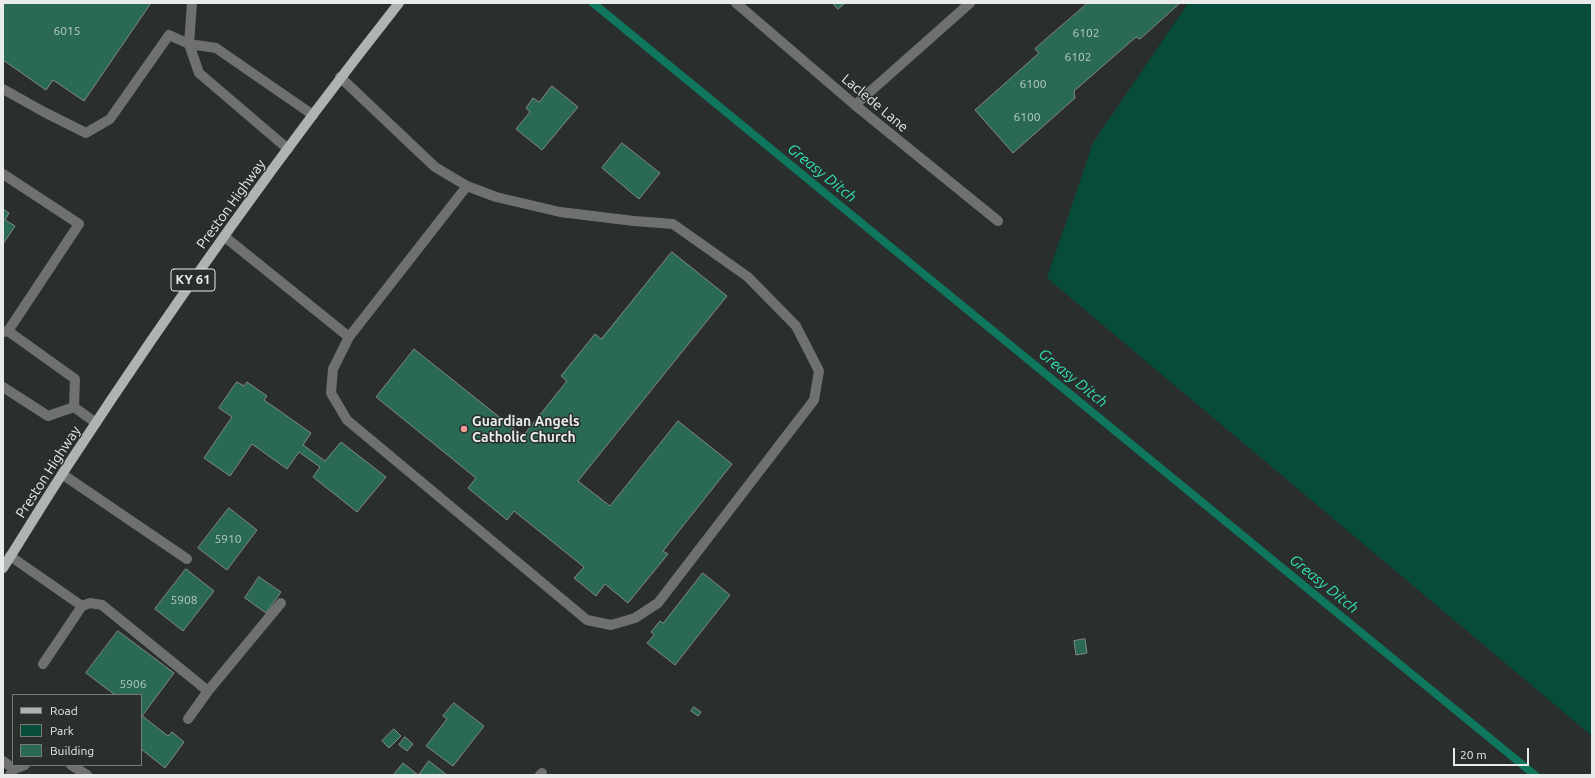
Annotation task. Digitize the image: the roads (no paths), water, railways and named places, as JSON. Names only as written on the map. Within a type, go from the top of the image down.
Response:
[{"type":"main road","name":"Preston Highway","points":[[3,568],[62,474],[176,304],[340,78],[399,3]]},
{"type":"street","points":[[192,3],[189,44],[199,73],[288,149]]},
{"type":"street","name":"Laclede Lane","points":[[736,3],[855,106],[998,221]]},
{"type":"street","points":[[855,106],[970,3]]},
{"type":"street","points":[[3,89],[86,133],[110,119],[169,35],[189,44],[216,48],[313,115]]},
{"type":"street","points":[[340,78],[435,167],[467,186],[496,197],[560,212],[673,224],[748,276],[796,326],[819,371],[814,400],[658,603],[635,618],[611,625],[587,620],[347,420],[331,393],[333,369],[349,337],[467,186]]},
{"type":"street","points":[[3,174],[79,224],[6,331],[75,379],[74,407]]},
{"type":"street","points":[[225,237],[349,337]]},
{"type":"street","points":[[3,387],[48,416],[74,407]]},
{"type":"street","points":[[74,407],[96,423]]},
{"type":"street","points":[[62,474],[187,559]]},
{"type":"street","points":[[10,556],[82,606]]},
{"type":"street","points":[[188,719],[208,691],[281,602]]},
{"type":"street","points":[[43,664],[82,606],[90,603],[102,605],[208,691]]},
{"type":"street","points":[[3,761],[12,772],[23,766]]},
{"type":"street","points":[[73,766],[87,775]]},
{"type":"waterway","name":"Greasy Ditch","points":[[593,3],[1535,775]]},
{"type":"place","name":"Guardian Angels Catholic Church","points":[[464,429]]}]
